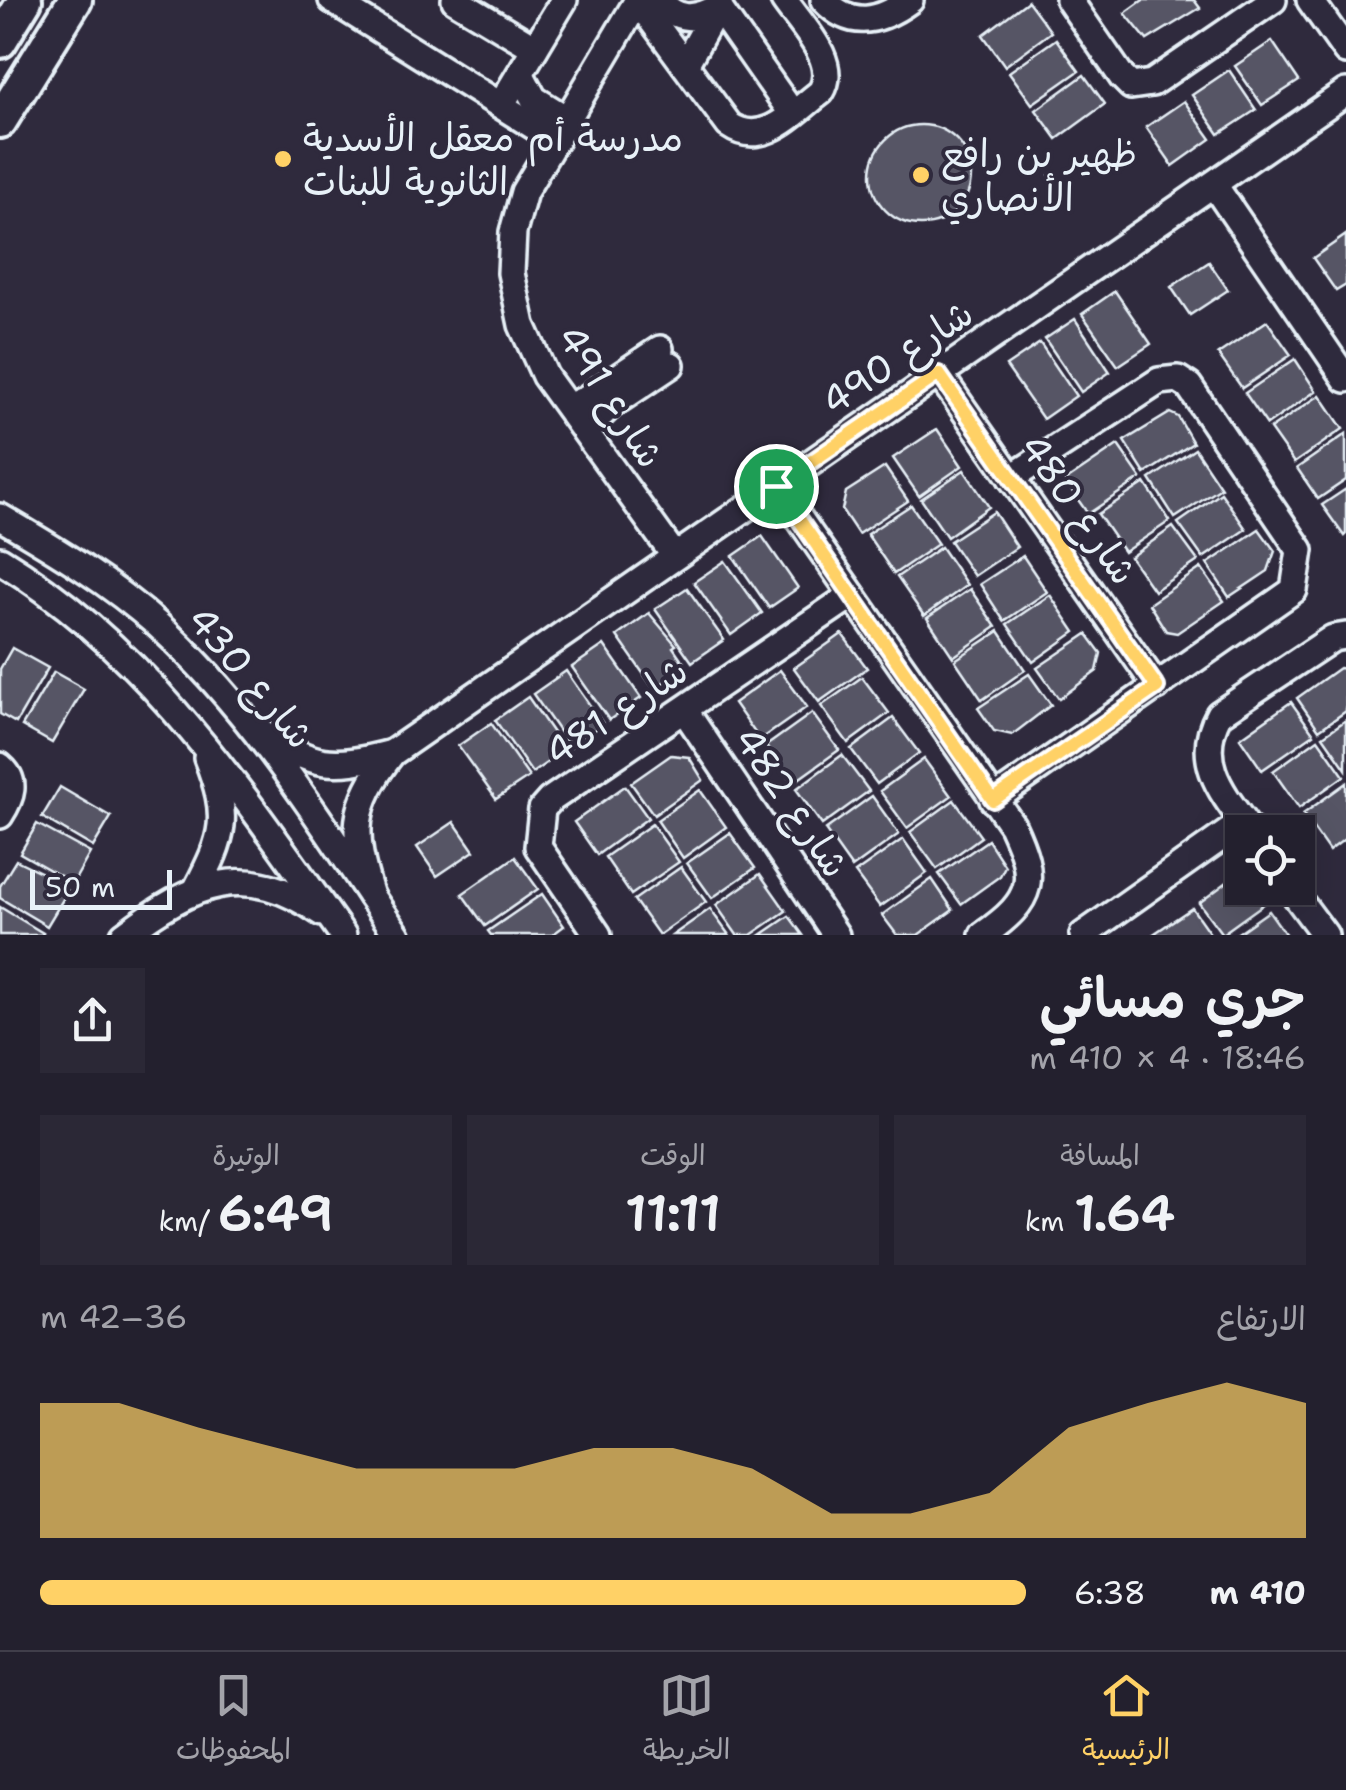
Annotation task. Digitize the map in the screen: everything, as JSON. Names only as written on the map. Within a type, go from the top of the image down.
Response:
[{"type":"main road","points":[[0,41],[24,0]]},
{"type":"main road","points":[[0,121],[75,0]]},
{"type":"street","points":[[332,0],[500,105],[562,130]]},
{"type":"street","points":[[455,0],[534,48]]},
{"type":"street","points":[[500,105],[564,0]]},
{"type":"street","points":[[638,0],[730,126],[754,135],[770,130],[821,92],[828,71],[784,0]]},
{"type":"street","name":"شارع 491","points":[[638,0],[524,192],[512,232],[511,273],[522,325],[545,376],[674,555]]},
{"type":"street","points":[[660,0],[667,10],[684,18],[702,16],[720,3]]},
{"type":"street","points":[[824,0],[844,18],[856,21],[874,19],[910,0]]},
{"type":"street","points":[[1069,0],[1122,76],[1131,86],[1141,86],[1152,83],[1273,0]]},
{"type":"street","points":[[1310,0],[1346,51]]},
{"type":"street","points":[[685,65],[720,3]]},
{"type":"street","points":[[720,3],[792,114]]},
{"type":"street","points":[[521,75],[534,99],[562,130]]},
{"type":"street","name":"شارع 490","points":[[250,724],[305,760],[352,764],[392,753],[1346,92]]},
{"type":"street","points":[[1214,185],[1346,378]]},
{"type":"street","points":[[568,407],[666,357],[584,430]]},
{"type":"street","name":"شارع 480","points":[[939,374],[1157,687]]},
{"type":"street","points":[[993,800],[1294,590],[1300,566],[1300,550],[1189,386],[1178,378],[1159,382],[1011,478]]},
{"type":"street","points":[[776,486],[1012,825],[1028,860],[1030,884],[1012,911],[983,935]]},
{"type":"street","name":"شارع 430","points":[[0,517],[48,545],[156,624],[204,671],[250,724],[396,935]]},
{"type":"street","name":"شارع 430","points":[[0,560],[50,596],[156,688],[269,826],[338,927]]},
{"type":"street","name":"شارع 481","points":[[598,935],[538,847],[542,809],[852,596]]},
{"type":"street","points":[[1239,815],[1217,784],[1207,753],[1210,732],[1219,714],[1333,638],[1346,636]]},
{"type":"street","name":"شارع 482","points":[[685,711],[836,935]]},
{"type":"street","points":[[196,890],[218,840],[224,804],[199,737]]},
{"type":"street","name":"شارع 490","points":[[370,896],[358,858],[356,827],[361,800],[392,753]]},
{"type":"street","points":[[0,766],[11,782],[11,798],[0,815]]},
{"type":"street","points":[[1084,935],[1225,842]]},
{"type":"street","points":[[124,935],[196,890],[227,880],[274,886],[294,894],[338,927]]},
{"type":"street","points":[[1302,905],[1324,935]]},
{"type":"building","points":[[1143,0],[1194,0],[1200,8],[1147,40],[1125,13]]},
{"type":"building","points":[[1028,1],[1051,32],[1005,66],[983,35]]},
{"type":"building","points":[[1056,39],[1079,71],[1032,104],[1009,72]]},
{"type":"building","points":[[1272,41],[1299,81],[1262,105],[1235,66]]},
{"type":"building","points":[[1229,70],[1256,110],[1219,134],[1192,95]]},
{"type":"building","points":[[1084,75],[1105,104],[1057,139],[1036,110]]},
{"type":"building","points":[[1184,101],[1211,139],[1173,166],[1146,127]]},
{"type":"building","name":"ظهير بن رافع الأنصاري","points":[[921,125],[940,129],[957,139],[967,156],[971,175],[967,194],[957,211],[940,221],[921,225],[902,221],[885,211],[875,194],[871,175],[875,156],[885,139],[902,129]]},
{"type":"building","points":[[1346,235],[1346,285],[1336,291],[1313,258]]},
{"type":"building","points":[[1209,262],[1228,290],[1190,315],[1171,287]]},
{"type":"building","points":[[1115,291],[1151,344],[1118,366],[1082,314]]},
{"type":"building","points":[[1075,319],[1110,372],[1081,392],[1045,339]]},
{"type":"building","points":[[1267,321],[1291,355],[1242,388],[1218,354]]},
{"type":"building","points":[[1040,343],[1076,396],[1043,419],[1006,366]]},
{"type":"building","points":[[1295,359],[1316,391],[1267,425],[1245,393]]},
{"type":"building","points":[[1320,395],[1343,429],[1294,463],[1270,429]]},
{"type":"building","points":[[1170,413],[1178,417],[1193,443],[1145,474],[1124,441]]},
{"type":"building","points":[[937,429],[962,466],[919,496],[893,458]]},
{"type":"building","points":[[1346,434],[1346,480],[1318,499],[1297,468]]},
{"type":"building","points":[[1118,445],[1141,478],[1088,514],[1065,481]]},
{"type":"building","points":[[1195,449],[1221,488],[1175,518],[1150,479]]},
{"type":"building","points":[[885,467],[908,501],[858,534],[842,510],[846,492]]},
{"type":"building","points":[[964,470],[989,507],[947,537],[921,499]]},
{"type":"building","points":[[1145,483],[1170,521],[1124,552],[1098,514]]},
{"type":"building","points":[[1346,489],[1346,534],[1344,536],[1322,505]]},
{"type":"building","points":[[1221,493],[1246,529],[1203,558],[1178,523]]},
{"type":"building","points":[[911,505],[938,544],[894,574],[867,534]]},
{"type":"building","points":[[994,512],[1017,547],[974,576],[950,541]]},
{"type":"building","points":[[1173,527],[1198,561],[1154,591],[1130,557]]},
{"type":"building","points":[[1259,529],[1275,551],[1268,571],[1229,597],[1207,564]]},
{"type":"building","points":[[762,536],[798,588],[769,608],[733,556]]},
{"type":"building","points":[[941,547],[967,585],[924,616],[897,577]]},
{"type":"building","points":[[1023,556],[1047,592],[1004,621],[980,584]]},
{"type":"building","points":[[725,561],[762,613],[731,635],[694,582]]},
{"type":"building","points":[[1201,568],[1224,601],[1177,633],[1166,631],[1149,604]]},
{"type":"building","points":[[687,588],[724,640],[692,662],[655,609]]},
{"type":"building","points":[[970,589],[996,627],[953,657],[927,618]]},
{"type":"building","points":[[1050,595],[1075,632],[1033,662],[1007,624]]},
{"type":"building","points":[[649,613],[676,645],[673,647],[686,666],[654,689],[617,636]]},
{"type":"building","points":[[999,631],[1025,670],[982,700],[955,660]]},
{"type":"building","points":[[842,634],[867,668],[819,702],[794,668]]},
{"type":"building","points":[[1087,634],[1101,653],[1097,671],[1059,699],[1037,668]]},
{"type":"building","points":[[604,645],[641,698],[609,720],[572,667]]},
{"type":"building","points":[[12,648],[48,668],[16,723],[0,714],[0,669]]},
{"type":"building","points":[[1339,668],[1346,669],[1346,711],[1319,730],[1297,698]]},
{"type":"building","points":[[780,670],[807,707],[760,740],[734,703]]},
{"type":"building","points":[[566,671],[603,724],[570,747],[533,694]]},
{"type":"building","points":[[54,672],[84,689],[52,743],[22,726]]},
{"type":"building","points":[[1029,674],[1051,705],[1012,735],[994,731],[978,708]]},
{"type":"building","points":[[862,677],[889,713],[848,743],[821,706]]},
{"type":"building","points":[[528,697],[565,750],[532,773],[495,720]]},
{"type":"building","points":[[1291,702],[1314,734],[1262,770],[1240,738]]},
{"type":"building","points":[[812,713],[839,750],[793,783],[766,746]]},
{"type":"building","points":[[893,718],[919,753],[877,784],[851,749]]},
{"type":"building","points":[[1346,720],[1346,769],[1323,736]]},
{"type":"building","points":[[491,723],[529,777],[496,799],[458,746]]},
{"type":"building","points":[[1318,739],[1344,776],[1299,808],[1273,771]]},
{"type":"building","points":[[671,755],[689,757],[703,780],[654,815],[631,783]]},
{"type":"building","points":[[842,755],[869,791],[822,825],[796,789]]},
{"type":"building","points":[[924,759],[951,796],[907,828],[880,791]]},
{"type":"building","points":[[1346,783],[1346,838],[1329,851],[1315,831],[1315,815],[1303,814]]},
{"type":"building","points":[[625,786],[648,818],[597,855],[574,822]]},
{"type":"building","points":[[60,787],[111,817],[93,847],[42,817]]},
{"type":"building","points":[[700,790],[726,827],[683,858],[657,820]]},
{"type":"building","points":[[872,796],[899,834],[852,868],[825,830]]},
{"type":"building","points":[[954,800],[981,837],[937,869],[910,832]]},
{"type":"building","points":[[454,822],[474,851],[437,876],[417,847]]},
{"type":"building","points":[[37,824],[90,853],[73,883],[20,853]]},
{"type":"building","points":[[652,824],[679,862],[631,895],[605,857]]},
{"type":"building","points":[[730,833],[755,868],[712,898],[687,863]]},
{"type":"building","points":[[903,839],[927,873],[880,907],[855,873]]},
{"type":"building","points":[[988,840],[1005,866],[1000,876],[961,904],[939,874]]},
{"type":"building","points":[[515,857],[538,889],[485,926],[462,894]]},
{"type":"building","points":[[16,860],[55,879],[68,891],[47,926],[0,898],[0,886]]},
{"type":"building","points":[[681,867],[706,902],[659,935],[634,900]]},
{"type":"building","points":[[760,874],[786,911],[751,935],[737,935],[716,905]]},
{"type":"building","points":[[932,879],[953,910],[918,935],[897,935],[882,915]]},
{"type":"building","points":[[1225,884],[1225,905],[1262,905],[1222,934],[1199,903]]},
{"type":"building","points":[[542,894],[564,926],[552,935],[491,935],[488,931]]},
{"type":"building","points":[[0,907],[43,933],[42,935],[0,935]]},
{"type":"building","points":[[1192,908],[1211,935],[1152,935]]},
{"type":"building","points":[[710,909],[729,935],[673,935]]},
{"type":"building","points":[[1269,911],[1286,935],[1235,935]]},
{"type":"building","points":[[789,916],[803,935],[761,935]]},
{"type":"place","name":"مدرسة أم معقل الأسدية الثانوية للبنات","points":[[283,159]]},
{"type":"place","name":"ظهير بن رافع الأنصاري","points":[[921,175]]},
{"type":"route","points":[[939,374],[1157,687],[993,800],[776,486],[939,374]]}]
